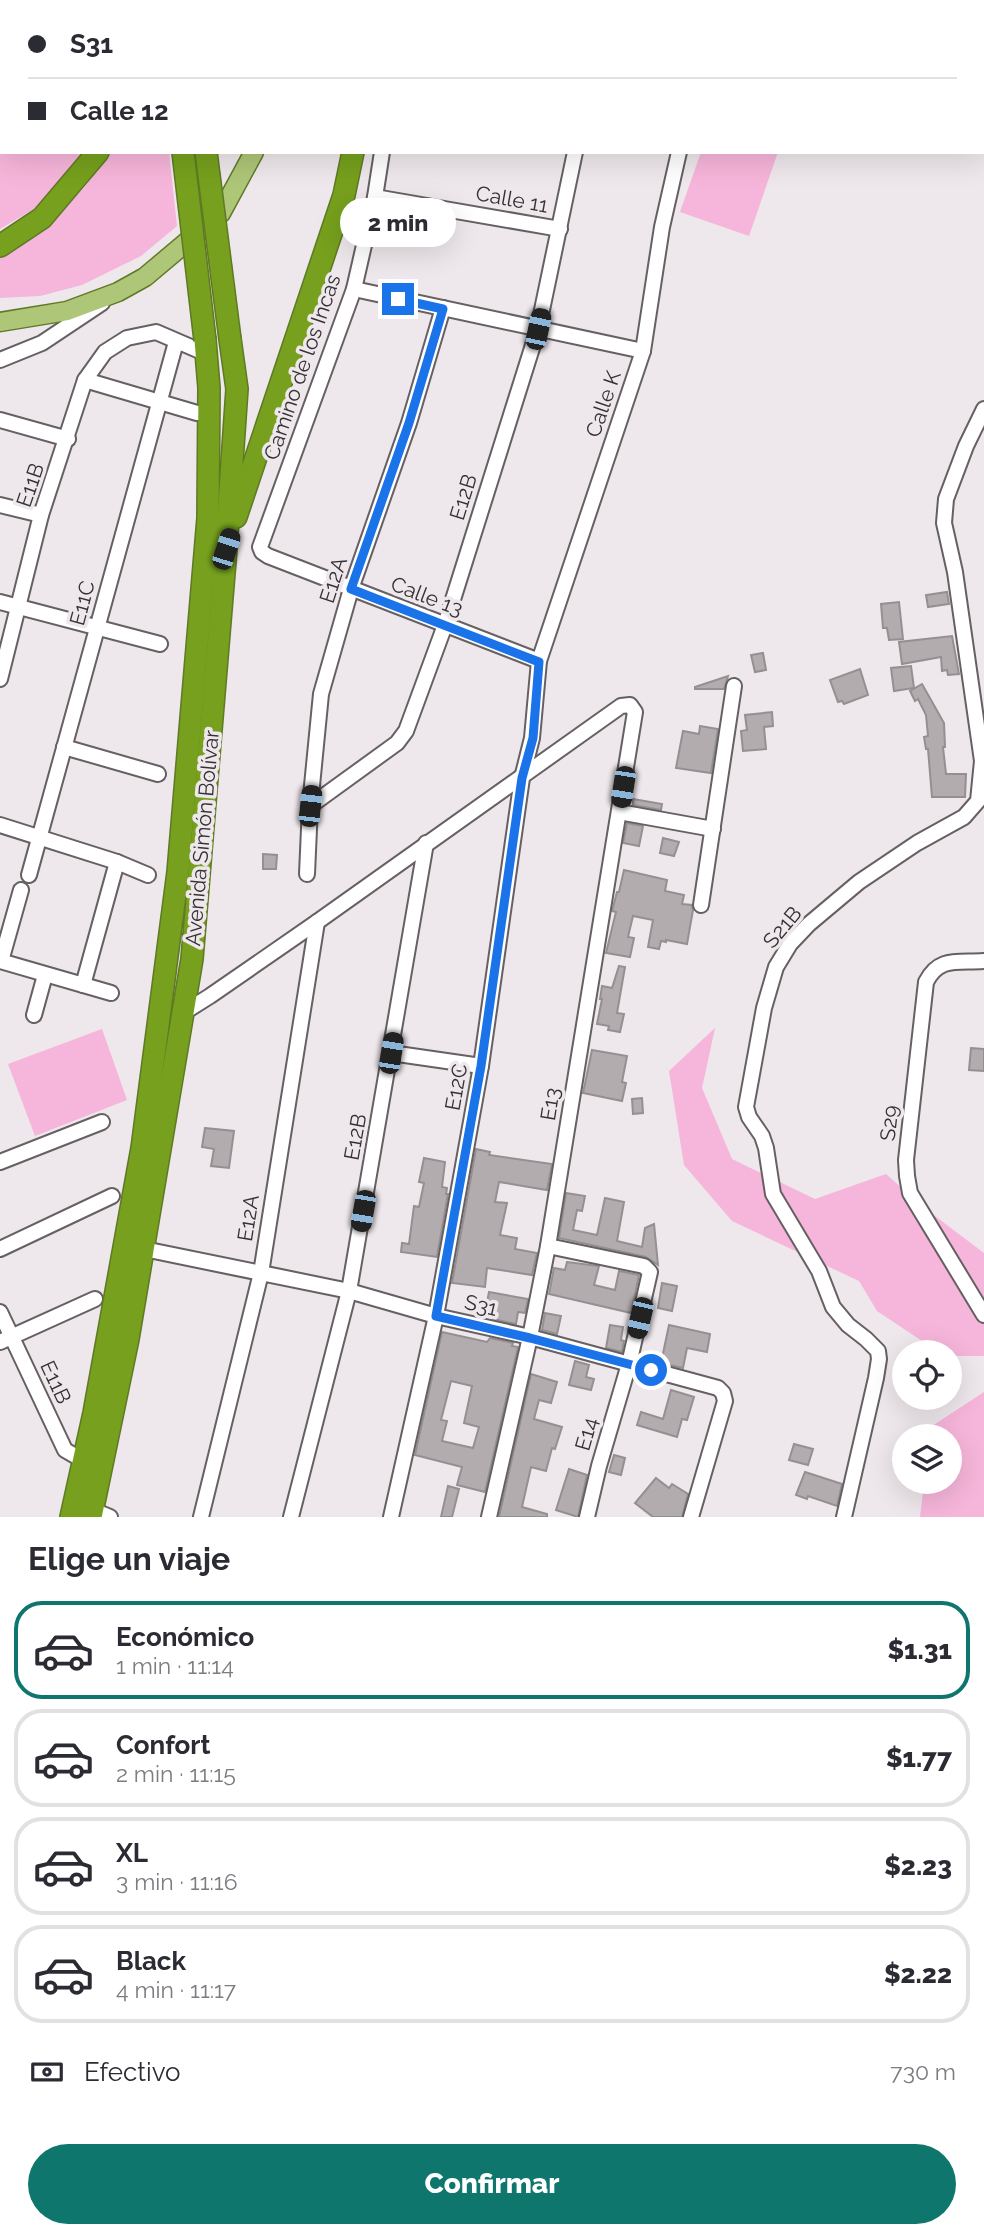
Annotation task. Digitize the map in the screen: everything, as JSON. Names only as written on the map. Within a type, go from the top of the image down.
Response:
[{"type":"highway","points":[[0,246],[41,218],[96,154]]},
{"type":"highway","name":"Avenida Simón Bolívar","points":[[71,1517],[84,1461],[142,1148],[178,872],[208,518],[209,388],[183,154]]},
{"type":"highway","name":"Avenida Simón Bolívar","points":[[98,1515],[192,960],[226,549],[237,389],[206,154]]},
{"type":"highway","points":[[226,549],[344,195],[353,154]]},
{"type":"main road","points":[[0,322],[67,312],[118,292],[145,276],[221,213],[253,154]]},
{"type":"street","name":"Camino de los Incas","points":[[262,552],[260,547],[354,289],[382,154]]},
{"type":"street","name":"E12B","points":[[310,806],[397,743],[406,731],[445,625],[538,329],[575,154]]},
{"type":"street","name":"Calle K","points":[[539,662],[643,351],[662,227],[679,154]]},
{"type":"street","name":"Calle 11","points":[[375,197],[560,229]]},
{"type":"street","points":[[354,289],[643,351]]},
{"type":"street","points":[[0,360],[41,343],[118,292]]},
{"type":"street","name":"E12A","points":[[307,874],[310,806],[321,694],[351,589],[409,423],[443,309]]},
{"type":"street","name":"E11B","points":[[0,679],[41,515],[68,439],[85,380],[105,352],[127,338],[156,332],[176,342]]},
{"type":"street","points":[[176,342],[206,347]]},
{"type":"street","name":"E11C","points":[[29,875],[176,342]]},
{"type":"street","points":[[85,380],[197,413]]},
{"type":"street","name":"S21B","points":[[844,1517],[879,1359],[877,1351],[848,1325],[833,1307],[819,1271],[773,1194],[766,1148],[746,1107],[764,1008],[776,967],[790,944],[808,924],[859,882],[917,843],[964,817],[978,801],[982,761],[955,572],[944,523],[946,499],[966,446],[984,410]]},
{"type":"street","points":[[0,419],[68,439]]},
{"type":"street","points":[[0,505],[41,515]]},
{"type":"street","name":"Calle 13","points":[[262,552],[539,662]]},
{"type":"street","points":[[0,602],[160,644]]},
{"type":"street","name":"E12C","points":[[391,1517],[436,1316],[481,1066],[522,778],[533,738],[539,662]]},
{"type":"street","points":[[701,905],[733,686]]},
{"type":"street","name":"E13","points":[[489,1517],[548,1246],[635,712],[630,705],[621,706],[522,778]]},
{"type":"street","points":[[64,747],[158,774]]},
{"type":"street","points":[[183,1013],[522,778]]},
{"type":"street","points":[[619,812],[713,829]]},
{"type":"street","points":[[0,825],[117,862],[148,875]]},
{"type":"street","name":"E12B","points":[[292,1517],[349,1291],[426,844]]},
{"type":"street","points":[[83,985],[117,862]]},
{"type":"street","points":[[20,890],[0,961],[111,993]]},
{"type":"street","name":"E12A","points":[[201,1517],[261,1273],[317,922]]},
{"type":"street","name":"S29","points":[[984,961],[940,964],[932,970],[926,982],[906,1160],[910,1193],[984,1315]]},
{"type":"street","points":[[34,1015],[44,975]]},
{"type":"street","points":[[391,1053],[481,1066]]},
{"type":"street","points":[[0,1162],[102,1122]]},
{"type":"street","points":[[0,1249],[112,1196]]},
{"type":"street","name":"E14","points":[[548,1246],[643,1266],[650,1272],[629,1364],[587,1517]]},
{"type":"street","name":"S31","points":[[144,1249],[349,1291],[718,1388],[725,1401],[691,1517]]},
{"type":"street","points":[[6,1340],[95,1298]]},
{"type":"street","name":"E11B","points":[[0,1312],[6,1340],[65,1450],[84,1461]]},
{"type":"shaded area","points":[[0,154],[82,154],[34,209],[0,229]]},
{"type":"shaded area","points":[[110,154],[169,154],[177,226],[141,256],[82,285],[40,296],[0,298],[0,253],[36,233],[84,188]]},
{"type":"shaded area","points":[[700,154],[777,154],[749,236],[680,212]]},
{"type":"shaded area","points":[[715,1028],[702,1088],[732,1159],[815,1199],[886,1174],[923,1207],[984,1253],[984,1356],[962,1356],[962,1340],[920,1340],[877,1311],[859,1281],[732,1221],[684,1165],[669,1071]]},
{"type":"shaded area","points":[[102,1029],[127,1100],[35,1136],[8,1064]]},
{"type":"shaded area","points":[[984,1392],[984,1517],[920,1517],[923,1494],[962,1494],[962,1424],[935,1424],[956,1410],[962,1410],[962,1406]]},
{"type":"building","points":[[947,592],[949,604],[928,607],[926,595]]},
{"type":"building","points":[[899,602],[903,639],[889,640],[887,628],[883,628],[881,604]]},
{"type":"building","points":[[952,636],[959,674],[948,675],[947,670],[942,671],[941,657],[902,664],[899,642]]},
{"type":"building","points":[[763,653],[766,670],[755,672],[751,655]]},
{"type":"building","points":[[911,666],[914,688],[894,691],[891,668]]},
{"type":"building","points":[[860,669],[868,695],[844,704],[842,701],[838,702],[830,680]]},
{"type":"building","points":[[728,676],[724,689],[695,689],[695,687]]},
{"type":"building","points":[[922,684],[944,723],[946,774],[966,774],[965,797],[932,797],[928,749],[924,737],[928,736],[926,715],[918,699],[915,701],[910,691]]},
{"type":"building","points":[[772,712],[773,726],[764,727],[766,749],[743,751],[741,731],[747,730],[745,715]]},
{"type":"building","points":[[700,726],[718,729],[711,773],[676,768],[683,731],[699,734]]},
{"type":"building","points":[[633,799],[662,804],[661,810],[633,805]]},
{"type":"building","points":[[627,823],[643,826],[639,846],[623,843]]},
{"type":"building","points":[[663,838],[679,842],[674,856],[660,853]]},
{"type":"building","points":[[263,854],[277,855],[276,869],[263,869]]},
{"type":"building","points":[[624,870],[667,880],[665,891],[684,895],[682,904],[692,905],[693,910],[687,944],[666,940],[661,941],[659,949],[648,947],[653,920],[633,916],[628,937],[634,938],[630,957],[606,953],[616,912],[612,911]]},
{"type":"building","points":[[619,966],[625,967],[617,1013],[624,1014],[620,1032],[597,1024],[602,986],[612,988]]},
{"type":"building","points":[[971,1048],[984,1049],[984,1071],[969,1070]]},
{"type":"building","points":[[592,1050],[627,1056],[622,1101],[583,1093]]},
{"type":"building","points":[[642,1098],[643,1113],[633,1114],[632,1099]]},
{"type":"building","points":[[205,1128],[234,1131],[229,1168],[211,1166],[214,1149],[202,1147]]},
{"type":"building","points":[[476,1149],[490,1152],[489,1155],[552,1164],[547,1190],[499,1182],[495,1202],[507,1203],[500,1235],[517,1238],[515,1249],[537,1253],[532,1275],[487,1268],[485,1287],[452,1283]]},
{"type":"building","points":[[424,1158],[445,1162],[442,1187],[447,1188],[448,1194],[437,1257],[401,1252],[402,1243],[409,1244],[414,1206],[419,1207],[424,1183],[419,1182]]},
{"type":"building","points":[[566,1193],[585,1196],[582,1211],[577,1210],[573,1230],[597,1235],[605,1198],[624,1202],[617,1241],[642,1247],[645,1228],[654,1224],[658,1265],[646,1257],[559,1238]]},
{"type":"building","points":[[567,1262],[599,1266],[594,1285],[615,1290],[619,1271],[639,1275],[631,1313],[549,1294],[554,1268],[565,1270]]},
{"type":"building","points":[[662,1283],[677,1286],[672,1311],[658,1308]]},
{"type":"building","points":[[489,1292],[528,1299],[525,1313],[518,1312],[516,1324],[493,1319],[495,1308],[486,1307]]},
{"type":"building","points":[[545,1313],[561,1316],[557,1334],[542,1330]]},
{"type":"building","points":[[610,1325],[623,1327],[622,1352],[606,1348]]},
{"type":"building","points":[[669,1325],[710,1334],[707,1352],[687,1348],[683,1368],[661,1363]]},
{"type":"building","points":[[442,1332],[487,1342],[490,1338],[513,1343],[512,1346],[518,1347],[485,1492],[457,1485],[462,1467],[415,1455]],"holes":[[[451,1381],[472,1386],[464,1423],[479,1427],[473,1448],[442,1441],[447,1421],[441,1420]]]},
{"type":"building","points":[[575,1361],[589,1365],[586,1377],[594,1379],[591,1390],[569,1385]]},
{"type":"building","points":[[531,1374],[557,1382],[551,1403],[539,1400],[534,1419],[562,1427],[555,1449],[552,1448],[546,1471],[531,1467],[522,1507],[547,1514],[547,1517],[499,1517]]},
{"type":"building","points":[[671,1390],[694,1397],[687,1420],[682,1419],[677,1437],[637,1425],[641,1412],[663,1419]]},
{"type":"building","points":[[794,1444],[813,1449],[808,1465],[789,1460]]},
{"type":"building","points":[[614,1455],[625,1458],[621,1475],[609,1472]]},
{"type":"building","points":[[569,1469],[587,1475],[578,1517],[556,1510]]},
{"type":"building","points":[[805,1472],[842,1484],[837,1506],[808,1496],[807,1499],[796,1495]]},
{"type":"building","points":[[656,1478],[669,1488],[672,1484],[688,1494],[682,1517],[653,1517],[635,1503]]},
{"type":"building","points":[[448,1486],[459,1489],[452,1517],[441,1517]]},
{"type":"route","points":[[398,299],[443,309],[409,423],[351,589],[539,662],[533,738],[522,778],[481,1066],[436,1316],[651,1370]]}]
